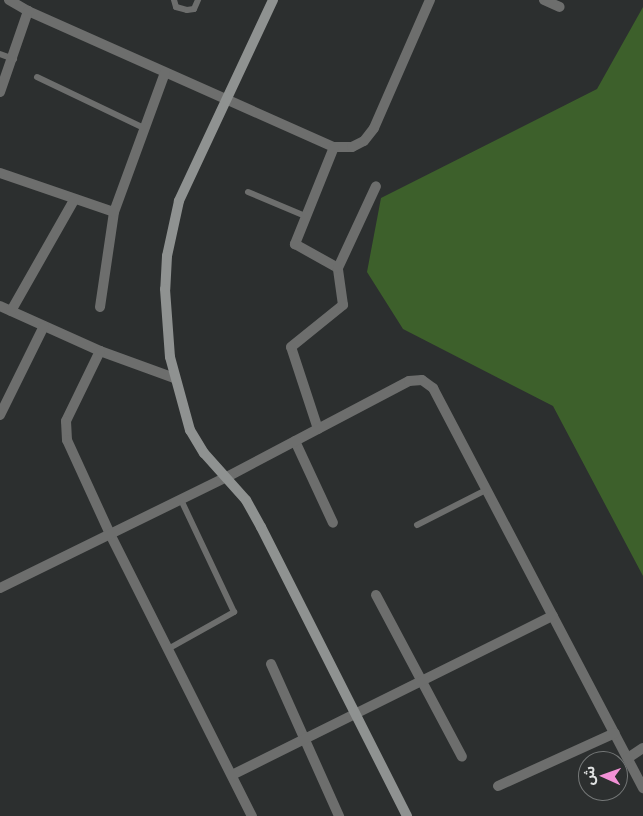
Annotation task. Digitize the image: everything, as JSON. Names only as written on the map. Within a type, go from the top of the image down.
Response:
[{"type":"main road","points":[[273,0],[228,102],[180,201],[173,224],[165,289],[166,320],[174,378],[190,430],[225,478],[246,500],[407,816]]},
{"type":"street","points":[[9,0],[28,12],[228,102],[334,147],[352,147],[364,141],[374,128],[430,0]]},
{"type":"street","points":[[544,0],[560,7]]},
{"type":"street","points":[[0,92],[14,59],[28,12]]},
{"type":"street","points":[[100,307],[114,212],[165,73]]},
{"type":"street","points":[[334,147],[295,244],[338,268]]},
{"type":"street","points":[[0,173],[74,200],[114,212]]},
{"type":"street","points":[[318,428],[291,347],[344,305],[338,268],[376,186]]},
{"type":"street","points":[[11,311],[74,200]]},
{"type":"street","points":[[0,306],[100,351],[174,378]]},
{"type":"street","points":[[0,415],[44,326]]},
{"type":"street","points":[[100,351],[70,412],[65,431],[110,534],[252,816]]},
{"type":"street","points":[[0,588],[225,478],[408,380],[422,380],[433,388],[624,751]]},
{"type":"street","points":[[295,441],[333,523]]},
{"type":"street","points":[[376,595],[462,757]]},
{"type":"street","points":[[232,775],[553,616]]},
{"type":"street","points":[[271,664],[339,816]]},
{"type":"street","points":[[498,786],[615,733]]},
{"type":"street","points":[[643,748],[628,758],[643,788]]},
{"type":"lane","points":[[174,0],[176,7],[187,10],[194,9],[198,0]]},
{"type":"lane","points":[[0,54],[14,59]]},
{"type":"lane","points":[[37,76],[144,128]]},
{"type":"lane","points":[[248,192],[305,216]]},
{"type":"lane","points":[[417,525],[486,490]]},
{"type":"lane","points":[[168,649],[234,612],[181,500]]},
{"type":"green space","points":[[643,7],[643,576],[553,406],[403,329],[367,272],[381,198],[597,89]]}]
